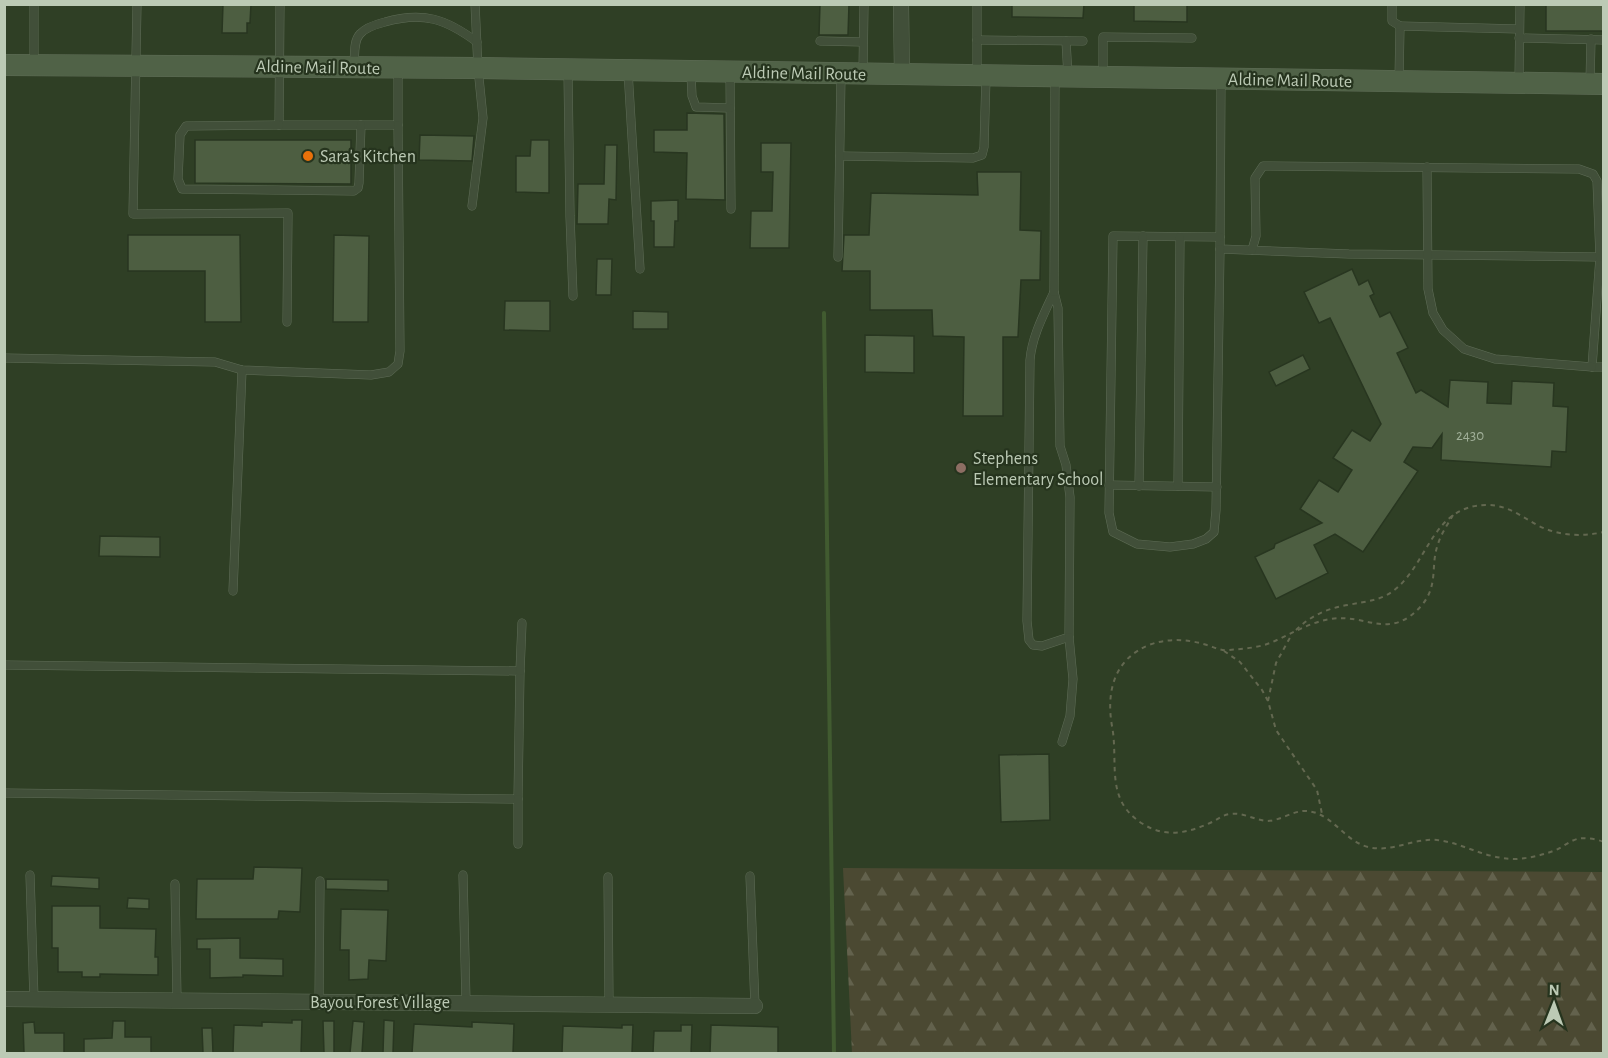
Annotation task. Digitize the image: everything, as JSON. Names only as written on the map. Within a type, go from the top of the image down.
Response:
[{"type":"main road","name":"Aldine Mail Route","points":[[4,65],[478,68],[1597,84]]},
{"type":"street","points":[[901,4],[902,75]]},
{"type":"street","name":"Bayou Forest Village","points":[[4,999],[755,1006]]},
{"type":"lane","points":[[34,4],[34,65]]},
{"type":"lane","points":[[137,4],[134,214],[288,213],[287,322]]},
{"type":"lane","points":[[279,125],[280,4]]},
{"type":"lane","points":[[471,206],[483,118],[475,4]]},
{"type":"lane","points":[[863,74],[864,4]]},
{"type":"lane","points":[[840,156],[973,158],[982,155],[984,147],[982,76],[977,40],[977,4]]},
{"type":"lane","points":[[1392,4],[1392,21],[1400,26],[1520,28]]},
{"type":"lane","points":[[1520,4],[1520,83]]},
{"type":"lane","points":[[353,67],[356,41],[360,34],[374,25],[404,16],[422,16],[443,21],[457,27],[477,42]]},
{"type":"lane","points":[[1399,82],[1400,26]]},
{"type":"lane","points":[[1596,29],[1597,84]]},
{"type":"lane","points":[[1576,30],[1576,39]]},
{"type":"lane","points":[[1520,38],[1558,34],[1576,39],[1597,40]]},
{"type":"lane","points":[[1103,78],[1103,37],[1192,38]]},
{"type":"lane","points":[[977,40],[1083,41]]},
{"type":"lane","points":[[820,41],[863,42]]},
{"type":"lane","points":[[1062,742],[1070,716],[1073,679],[1069,637],[1070,497],[1066,465],[1060,446],[1058,308],[1054,292],[1062,78],[1066,41]]},
{"type":"lane","points":[[4,358],[215,362],[242,370],[371,375],[388,372],[398,364],[400,351],[398,68]]},
{"type":"lane","points":[[568,70],[573,296]]},
{"type":"lane","points":[[628,71],[640,269]]},
{"type":"lane","points":[[691,72],[692,96],[696,106],[730,108]]},
{"type":"lane","points":[[730,72],[731,209]]},
{"type":"lane","points":[[838,257],[842,74]]},
{"type":"lane","points":[[1220,237],[1113,236],[1109,513],[1113,532],[1137,544],[1170,547],[1193,544],[1206,539],[1214,532],[1217,487],[1220,249],[1221,80]]},
{"type":"lane","points":[[361,125],[359,183],[358,188],[354,191],[182,189],[178,179],[180,135],[186,126],[279,125],[361,125],[398,125]]},
{"type":"lane","points":[[1252,250],[1256,236],[1255,178],[1263,166],[1585,170],[1593,174],[1597,181],[1599,257],[1592,367]]},
{"type":"lane","points":[[1428,167],[1428,289],[1433,312],[1443,330],[1464,349],[1494,359],[1604,367]]},
{"type":"lane","points":[[1139,486],[1143,236]]},
{"type":"lane","points":[[1178,486],[1180,237]]},
{"type":"lane","points":[[1220,249],[1599,257]]},
{"type":"lane","points":[[1054,292],[1031,350],[1027,621],[1029,640],[1033,645],[1042,646],[1069,637]]},
{"type":"lane","points":[[233,591],[242,370]]},
{"type":"lane","points":[[1109,485],[1217,487]]},
{"type":"lane","points":[[518,844],[522,623]]},
{"type":"lane","points":[[4,665],[520,671]]},
{"type":"lane","points":[[4,793],[518,799]]},
{"type":"lane","points":[[30,875],[34,1000]]},
{"type":"lane","points":[[463,876],[466,1002]]},
{"type":"lane","points":[[750,876],[755,1006]]},
{"type":"lane","points":[[608,877],[609,1004]]},
{"type":"lane","points":[[319,1001],[320,882]]},
{"type":"lane","points":[[175,884],[177,1000]]},
{"type":"path","points":[[1268,701],[1270,681],[1276,663],[1293,633],[1308,620],[1330,609],[1374,602],[1397,588],[1414,570],[1434,534],[1454,515],[1470,507],[1499,506],[1518,512],[1536,524],[1558,533],[1581,536],[1604,532]]},
{"type":"path","points":[[1223,651],[1268,644],[1320,621],[1347,618],[1373,624],[1387,624],[1402,620],[1417,610],[1433,585],[1438,542],[1454,515]]},
{"type":"path","points":[[1322,814],[1300,812],[1268,821],[1231,814],[1192,831],[1172,833],[1162,832],[1142,823],[1126,809],[1114,780],[1115,742],[1110,702],[1113,682],[1122,665],[1141,648],[1163,641],[1194,642],[1223,651],[1240,662],[1248,670],[1268,701],[1276,730],[1317,790],[1322,814],[1351,840],[1373,848],[1390,848],[1436,840],[1489,856],[1516,859],[1550,852],[1577,839],[1604,842]]},
{"type":"green space","points":[[843,868],[1603,872],[1603,1053],[852,1053]]},
{"type":"building","points":[[223,4],[251,4],[247,33],[222,33]]},
{"type":"building","points":[[820,4],[849,4],[848,35],[819,35]]},
{"type":"building","points":[[1012,4],[1084,4],[1083,18],[1012,17]]},
{"type":"building","points":[[1134,4],[1187,4],[1187,22],[1134,21]]},
{"type":"building","points":[[1546,4],[1604,4],[1604,31],[1546,31]]},
{"type":"building","points":[[687,113],[724,114],[725,200],[686,199],[687,153],[654,152],[654,130],[687,130]]},
{"type":"building","points":[[420,135],[474,136],[472,161],[419,160]]},
{"type":"building","points":[[195,140],[351,140],[351,184],[195,183]]},
{"type":"building","points":[[531,140],[549,140],[549,193],[516,192],[516,156],[530,156]]},
{"type":"building","points":[[761,143],[791,143],[789,248],[750,248],[751,211],[772,211],[773,172],[761,172]]},
{"type":"building","points":[[605,145],[617,145],[616,200],[609,199],[608,224],[577,224],[578,184],[604,184]]},
{"type":"building","points":[[977,172],[1021,172],[1020,230],[1041,231],[1040,280],[1021,280],[1018,337],[1003,337],[1003,416],[963,416],[964,337],[933,336],[932,310],[870,310],[870,271],[842,271],[844,235],[869,235],[871,193],[978,195]]},
{"type":"building","points":[[678,200],[674,247],[654,247],[651,201]]},
{"type":"building","points":[[128,235],[240,235],[241,322],[205,322],[205,271],[128,271]]},
{"type":"building","points":[[334,235],[369,236],[368,322],[333,322]]},
{"type":"building","points":[[597,259],[612,259],[611,295],[596,295]]},
{"type":"building","points":[[1352,269],[1359,285],[1368,280],[1374,294],[1370,296],[1380,317],[1390,312],[1408,348],[1397,353],[1416,393],[1421,390],[1448,407],[1450,380],[1488,382],[1487,403],[1511,404],[1512,381],[1554,383],[1553,406],[1568,407],[1566,452],[1552,451],[1551,467],[1441,460],[1442,434],[1432,448],[1413,447],[1404,462],[1418,471],[1363,552],[1335,534],[1314,545],[1328,573],[1276,599],[1255,557],[1274,548],[1275,544],[1322,523],[1300,509],[1319,480],[1338,492],[1352,470],[1333,458],[1352,430],[1370,441],[1381,424],[1330,318],[1319,323],[1304,292]]},
{"type":"building","points":[[505,301],[550,301],[550,331],[504,330]]},
{"type":"building","points":[[633,311],[668,312],[668,329],[633,329]]},
{"type":"building","points":[[865,335],[914,336],[914,373],[865,372]]},
{"type":"building","points":[[1303,355],[1310,369],[1276,386],[1269,372]]},
{"type":"building","points":[[100,536],[160,537],[160,557],[99,556]]},
{"type":"building","points":[[1049,754],[1050,820],[1001,822],[999,755]]},
{"type":"building","points":[[254,867],[302,868],[300,912],[279,911],[278,919],[196,919],[197,879],[253,879]]},
{"type":"building","points":[[52,876],[99,878],[99,889],[51,886]]},
{"type":"building","points":[[326,879],[388,880],[388,891],[326,889]]},
{"type":"building","points":[[128,898],[149,899],[149,909],[127,908]]},
{"type":"building","points":[[52,906],[100,906],[100,928],[156,929],[155,957],[158,957],[158,975],[100,974],[100,977],[82,977],[82,972],[58,972],[58,948],[52,948]]},
{"type":"building","points":[[341,909],[388,910],[386,961],[369,960],[368,979],[349,980],[349,950],[340,950]]},
{"type":"building","points":[[240,938],[240,958],[283,959],[283,976],[243,975],[243,977],[210,978],[210,949],[197,949],[197,939]]},
{"type":"building","points":[[292,1020],[302,1020],[301,1053],[233,1053],[234,1025],[262,1026],[262,1022],[292,1023]]},
{"type":"building","points":[[384,1020],[394,1021],[393,1053],[383,1053]]},
{"type":"building","points":[[113,1021],[125,1021],[125,1037],[151,1037],[151,1053],[84,1053],[84,1039],[112,1038]]},
{"type":"building","points":[[323,1021],[334,1021],[334,1053],[324,1053]]},
{"type":"building","points":[[353,1021],[364,1022],[362,1053],[350,1053]]},
{"type":"building","points":[[34,1022],[35,1033],[64,1033],[64,1053],[24,1053],[23,1023]]},
{"type":"building","points":[[472,1022],[514,1024],[513,1053],[412,1053],[414,1024],[472,1027]]},
{"type":"building","points":[[622,1025],[633,1025],[632,1053],[562,1053],[563,1026],[622,1028]]},
{"type":"building","points":[[681,1025],[692,1025],[691,1053],[653,1053],[654,1031],[681,1031]]},
{"type":"building","points":[[711,1025],[778,1027],[778,1053],[710,1053]]},
{"type":"building","points":[[202,1028],[212,1028],[213,1053],[203,1053]]},
{"type":"waterway","points":[[824,313],[834,1054]]},
{"type":"place","name":"Sara's Kitchen","points":[[308,156]]},
{"type":"place","name":"Stephens Elementary School","points":[[961,468]]}]
